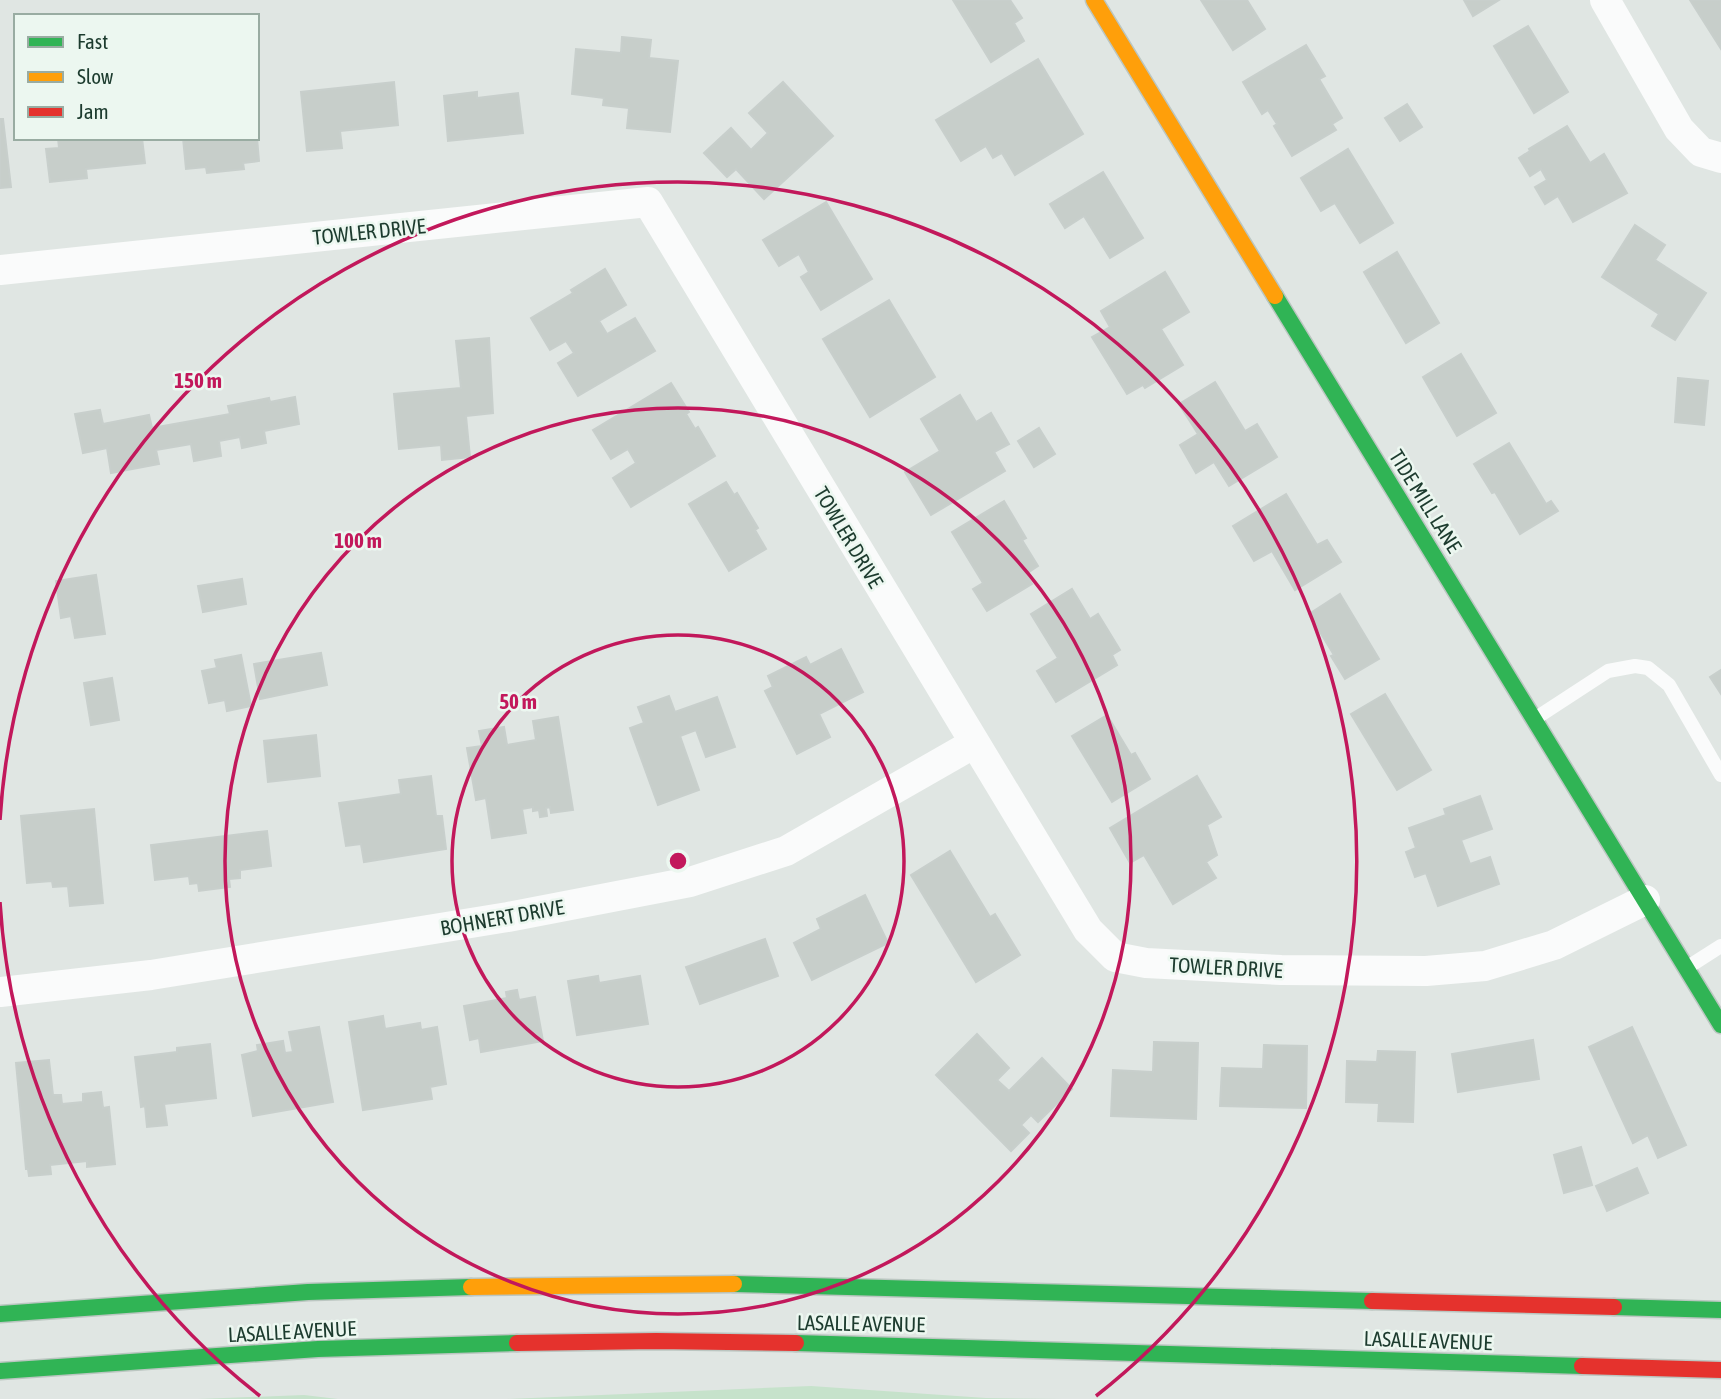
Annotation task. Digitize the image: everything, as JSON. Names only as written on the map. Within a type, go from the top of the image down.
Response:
[{"type":"main road","name":"TIDE MILL LANE","points":[[1094,0],[1721,1025]]},
{"type":"main road","name":"LASALLE AVENUE","points":[[0,1314],[308,1292],[493,1286],[738,1284],[1721,1310]]},
{"type":"main road","name":"LASALLE AVENUE","points":[[0,1371],[318,1349],[656,1341],[916,1345],[1721,1370]]},
{"type":"street","points":[[1605,0],[1679,129],[1701,152],[1721,158]]},
{"type":"street","name":"TOWLER DRIVE","points":[[0,270],[648,202],[973,744],[1088,930],[1115,957],[1146,963],[1281,970],[1426,971],[1485,966],[1554,945],[1645,900]]},
{"type":"street","name":"BOHNERT DRIVE","points":[[0,992],[151,975],[508,917],[691,882],[786,851],[973,744]]},
{"type":"lane","points":[[1535,718],[1608,671],[1635,666],[1648,668],[1669,685],[1721,775]]},
{"type":"lane","points":[[1687,968],[1721,946]]},
{"type":"green space","points":[[811,1386],[986,1398],[1064,1399],[507,1399]]},
{"type":"green space","points":[[304,1395],[338,1399],[198,1399]]},
{"type":"building","points":[[953,0],[1010,0],[1022,18],[1014,23],[1024,41],[991,62]]},
{"type":"building","points":[[1201,0],[1247,0],[1265,29],[1233,50]]},
{"type":"building","points":[[1464,0],[1499,0],[1473,16]]},
{"type":"building","points":[[1690,0],[1721,0],[1721,49]]},
{"type":"building","points":[[1528,26],[1568,92],[1534,113],[1494,46]]},
{"type":"building","points":[[622,37],[651,40],[649,58],[678,61],[670,132],[627,128],[629,108],[603,105],[604,98],[572,94],[576,49],[621,53]]},
{"type":"building","points":[[1306,45],[1325,76],[1319,79],[1342,118],[1332,124],[1336,130],[1292,156],[1268,110],[1262,114],[1243,82]]},
{"type":"building","points":[[1038,59],[1083,134],[1015,175],[1002,153],[993,158],[986,146],[961,161],[936,120]]},
{"type":"building","points":[[394,82],[398,125],[340,131],[342,148],[307,151],[301,92]]},
{"type":"building","points":[[783,82],[833,136],[764,199],[736,169],[727,177],[704,153],[731,128],[751,150],[768,133],[749,113]]},
{"type":"building","points":[[477,92],[477,98],[518,93],[523,133],[448,141],[444,96]]},
{"type":"building","points":[[1407,104],[1422,127],[1400,141],[1385,118]]},
{"type":"building","points":[[0,119],[3,119],[11,187],[0,188]]},
{"type":"building","points":[[1567,126],[1590,163],[1604,154],[1627,193],[1573,222],[1558,196],[1545,204],[1535,187],[1547,180],[1541,169],[1530,176],[1519,158]]},
{"type":"building","points":[[58,140],[142,140],[145,163],[86,169],[87,178],[50,182],[46,149],[59,148]]},
{"type":"building","points":[[183,140],[257,140],[259,161],[243,163],[244,169],[207,173],[206,167],[186,169]]},
{"type":"building","points":[[1348,149],[1393,223],[1360,243],[1335,203],[1321,211],[1301,178]]},
{"type":"building","points":[[1103,172],[1143,238],[1110,258],[1084,216],[1065,228],[1050,204]]},
{"type":"building","points":[[826,202],[872,279],[821,310],[801,277],[809,272],[799,254],[779,266],[763,240]]},
{"type":"building","points":[[1635,225],[1665,245],[1655,260],[1706,293],[1675,340],[1652,326],[1659,314],[1602,277]]},
{"type":"building","points":[[1397,252],[1439,323],[1406,343],[1364,272]]},
{"type":"building","points":[[605,269],[626,305],[599,321],[607,334],[635,318],[655,351],[578,396],[558,363],[574,353],[566,341],[550,350],[531,318],[573,293],[571,290]]},
{"type":"building","points":[[1165,272],[1189,312],[1161,329],[1183,365],[1145,388],[1143,385],[1127,394],[1092,337],[1110,327],[1101,311]]},
{"type":"building","points":[[889,300],[935,377],[870,417],[823,339]]},
{"type":"building","points":[[489,338],[493,413],[466,416],[470,457],[442,460],[441,445],[399,449],[394,394],[461,388],[456,341]]},
{"type":"building","points":[[1461,354],[1496,413],[1457,436],[1423,377]]},
{"type":"building","points":[[1678,378],[1708,381],[1704,425],[1675,422]]},
{"type":"building","points":[[1215,382],[1245,431],[1257,424],[1277,457],[1229,486],[1214,462],[1196,473],[1180,445],[1198,434],[1179,404]]},
{"type":"building","points":[[671,383],[689,412],[686,414],[695,429],[698,427],[715,456],[631,507],[613,478],[636,463],[628,449],[611,459],[593,430]]},
{"type":"building","points":[[960,395],[976,422],[991,413],[1009,444],[994,452],[1005,471],[931,515],[905,472],[940,451],[921,419]]},
{"type":"building","points":[[295,397],[299,424],[264,431],[266,443],[242,448],[240,437],[219,441],[221,456],[194,461],[191,444],[156,450],[159,464],[111,473],[107,448],[83,453],[75,414],[100,410],[103,424],[149,415],[152,428],[230,414],[228,406],[269,398],[270,402]]},
{"type":"building","points":[[1039,428],[1055,454],[1034,467],[1018,441]]},
{"type":"building","points":[[1509,443],[1546,504],[1551,501],[1558,511],[1520,534],[1495,492],[1492,493],[1474,464]]},
{"type":"building","points":[[726,482],[734,495],[737,493],[758,528],[755,530],[766,549],[729,571],[689,504]]},
{"type":"building","points":[[1286,494],[1317,545],[1327,540],[1341,562],[1295,590],[1272,551],[1254,561],[1233,526]]},
{"type":"building","points":[[1004,501],[1026,538],[1022,540],[1038,566],[1026,574],[1032,584],[987,611],[973,589],[983,583],[952,532]]},
{"type":"building","points":[[96,575],[105,634],[75,638],[71,616],[61,618],[56,581]]},
{"type":"building","points":[[242,579],[246,604],[203,612],[198,586]]},
{"type":"building","points":[[1072,589],[1090,619],[1098,614],[1120,650],[1112,655],[1117,665],[1056,702],[1037,671],[1058,658],[1031,614]]},
{"type":"building","points":[[1340,594],[1379,659],[1345,679],[1309,614]]},
{"type":"building","points":[[841,649],[863,692],[819,714],[830,737],[797,754],[765,691],[773,687],[768,676],[806,657],[810,665]]},
{"type":"building","points":[[321,653],[327,685],[260,699],[254,664]]},
{"type":"building","points":[[241,655],[251,706],[227,711],[225,700],[209,703],[202,671],[217,668],[215,660]]},
{"type":"building","points":[[1721,670],[1721,694],[1710,677]]},
{"type":"building","points":[[112,678],[119,720],[91,725],[84,683]]},
{"type":"building","points":[[1385,694],[1431,770],[1397,790],[1351,714]]},
{"type":"building","points":[[669,696],[675,712],[717,697],[735,747],[706,757],[696,730],[680,736],[699,790],[658,805],[630,728],[644,723],[638,707]]},
{"type":"building","points":[[1107,715],[1131,755],[1135,753],[1150,779],[1112,802],[1072,736]]},
{"type":"building","points":[[558,717],[573,810],[551,813],[550,807],[546,808],[547,816],[540,817],[539,810],[533,811],[533,807],[522,809],[526,833],[492,838],[486,798],[476,800],[467,748],[482,746],[479,731],[504,727],[507,745],[536,740],[533,721]]},
{"type":"building","points":[[316,735],[320,776],[268,782],[264,741]]},
{"type":"building","points":[[431,776],[436,816],[442,816],[446,849],[364,862],[361,844],[346,846],[339,803],[401,794],[399,780]]},
{"type":"building","points":[[1197,776],[1221,817],[1207,825],[1217,855],[1206,862],[1216,878],[1173,904],[1144,855],[1130,863],[1110,828]]},
{"type":"building","points":[[1480,796],[1492,829],[1461,840],[1470,864],[1490,857],[1499,884],[1438,906],[1426,873],[1415,877],[1406,852],[1416,848],[1409,828],[1446,815],[1444,809]]},
{"type":"building","points":[[94,809],[103,903],[70,906],[68,886],[53,887],[52,881],[27,883],[21,816]]},
{"type":"building","points":[[267,831],[271,866],[240,870],[240,878],[229,879],[230,887],[199,891],[198,883],[190,884],[189,876],[155,880],[151,845]]},
{"type":"building","points":[[950,851],[990,917],[995,914],[1020,955],[976,982],[911,875]]},
{"type":"building","points":[[865,895],[888,943],[812,980],[794,943],[821,929],[817,919]]},
{"type":"building","points":[[765,939],[778,976],[700,1004],[686,967]]},
{"type":"building","points":[[598,976],[599,983],[640,976],[648,1024],[577,1035],[568,981]]},
{"type":"building","points":[[517,990],[519,1000],[535,997],[543,1041],[481,1052],[479,1038],[470,1040],[464,1006],[507,998],[506,992]]},
{"type":"building","points":[[383,1016],[385,1029],[420,1023],[421,1030],[437,1027],[446,1084],[430,1087],[432,1099],[363,1110],[349,1022]]},
{"type":"building","points":[[319,1027],[333,1102],[253,1116],[242,1055],[258,1051],[257,1045],[283,1041],[285,1053],[293,1052],[289,1032]]},
{"type":"building","points":[[1632,1027],[1686,1145],[1658,1158],[1648,1135],[1633,1143],[1589,1047]]},
{"type":"building","points":[[977,1034],[1009,1068],[997,1080],[1009,1091],[1042,1058],[1072,1089],[1038,1122],[1031,1115],[1021,1125],[1029,1133],[1011,1151],[936,1075]]},
{"type":"building","points":[[1533,1040],[1539,1079],[1458,1092],[1452,1054]]},
{"type":"building","points":[[1154,1042],[1198,1043],[1196,1119],[1111,1116],[1113,1070],[1153,1072]]},
{"type":"building","points":[[210,1044],[216,1098],[164,1104],[167,1125],[147,1127],[145,1106],[141,1107],[135,1057],[177,1052],[177,1048]]},
{"type":"building","points":[[1264,1045],[1307,1046],[1306,1108],[1220,1106],[1222,1068],[1263,1069]]},
{"type":"building","points":[[1378,1051],[1415,1052],[1413,1122],[1378,1121],[1379,1103],[1346,1102],[1347,1061],[1377,1062]]},
{"type":"building","points":[[49,1060],[53,1095],[61,1095],[62,1104],[83,1102],[83,1094],[101,1092],[103,1108],[109,1107],[115,1164],[87,1167],[87,1161],[50,1165],[51,1174],[29,1176],[26,1169],[16,1063]]},
{"type":"building","points":[[1581,1147],[1592,1185],[1564,1193],[1554,1155]]},
{"type":"building","points":[[1637,1168],[1648,1193],[1607,1211],[1596,1186]]},
{"type":"traffic: fast","points":[[1275,296],[1721,1025]]},
{"type":"traffic: fast","points":[[734,1284],[1372,1301]]},
{"type":"traffic: fast","points":[[0,1314],[308,1292],[471,1287]]},
{"type":"traffic: fast","points":[[1614,1307],[1721,1310]]},
{"type":"traffic: fast","points":[[0,1371],[318,1349],[517,1343]]},
{"type":"traffic: fast","points":[[796,1343],[1582,1366]]},
{"type":"traffic: slow","points":[[1094,0],[1275,296]]},
{"type":"traffic: slow","points":[[471,1287],[734,1284]]},
{"type":"traffic: jam","points":[[1372,1301],[1614,1307]]},
{"type":"traffic: jam","points":[[517,1343],[796,1343]]},
{"type":"traffic: jam","points":[[1582,1366],[1721,1370]]}]
